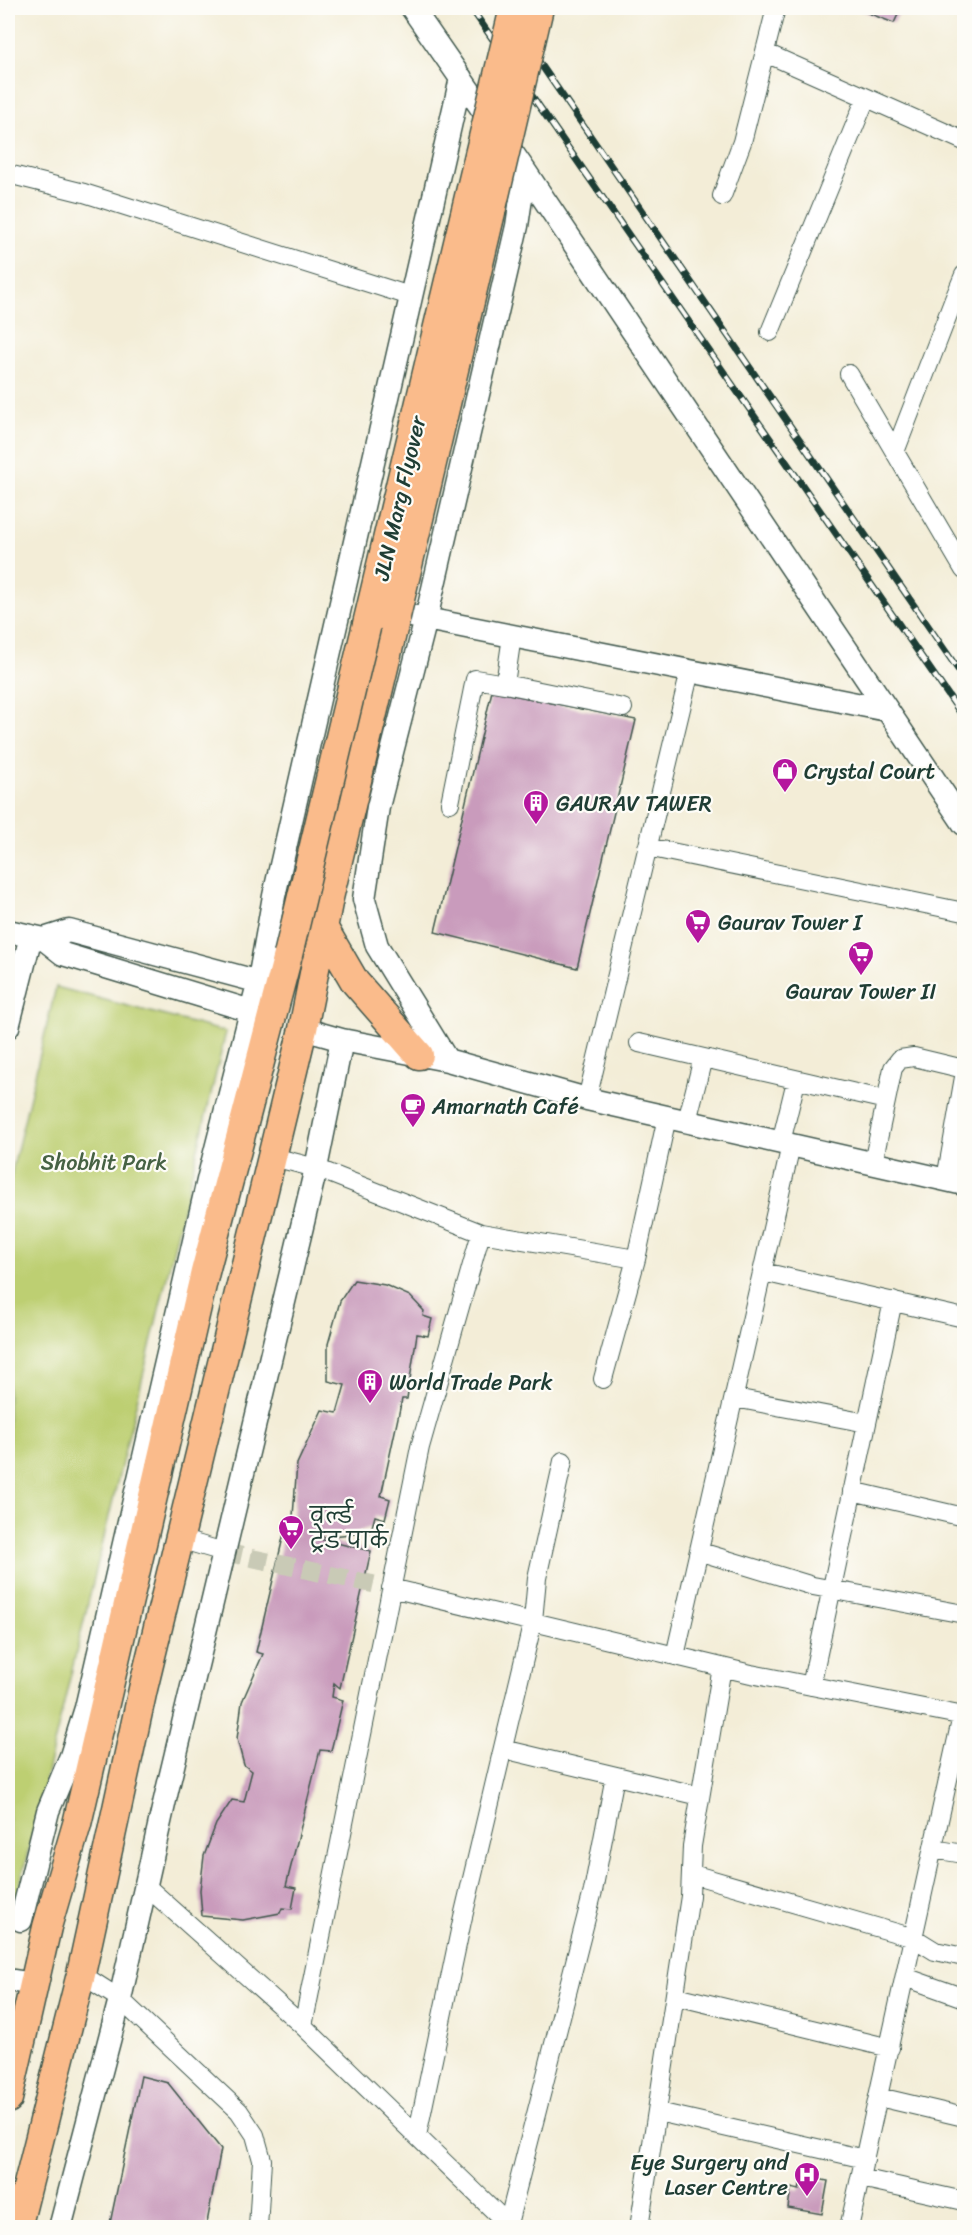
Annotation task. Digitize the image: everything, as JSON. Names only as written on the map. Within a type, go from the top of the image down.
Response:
[{"type":"main road","name":"JLN Marg Flyover","points":[[8,2099],[25,1927],[75,1779],[205,1272],[261,1015],[270,984],[288,956],[514,8]]},
{"type":"main road","name":"JLN Marg Flyover","points":[[17,2228],[81,1974],[143,1689],[273,1157],[303,1029],[329,898],[539,8]]},
{"type":"main road","points":[[323,927],[356,982],[433,1057]]},
{"type":"street","points":[[411,8],[525,171],[964,824]]},
{"type":"street","points":[[723,196],[742,142],[776,8]]},
{"type":"street","points":[[766,52],[964,141]]},
{"type":"street","points":[[38,938],[69,931],[270,984],[274,896],[461,78]]},
{"type":"street","points":[[770,332],[866,98]]},
{"type":"street","points":[[433,1057],[377,946],[364,899],[378,807],[426,619],[517,226],[525,171]]},
{"type":"street","points":[[8,174],[84,193],[410,296]]},
{"type":"street","points":[[895,452],[959,300],[964,275]]},
{"type":"street","points":[[849,374],[964,570]]},
{"type":"street","points":[[342,603],[887,710]]},
{"type":"street","points":[[505,684],[512,636]]},
{"type":"street","points":[[587,1099],[690,671]]},
{"type":"street","points":[[450,804],[475,679],[623,708]]},
{"type":"street","points":[[647,847],[964,912]]},
{"type":"street","points":[[8,931],[38,938],[63,954],[261,1015]]},
{"type":"street","points":[[8,1027],[38,938]]},
{"type":"street","points":[[303,1029],[342,1040],[433,1057],[587,1099],[955,1181],[964,1077]]},
{"type":"street","points":[[60,2228],[120,2000],[125,1969],[316,1168],[342,1040]]},
{"type":"street","points":[[639,1043],[886,1100]]},
{"type":"street","points":[[873,1163],[893,1068],[900,1059],[914,1057],[964,1069]]},
{"type":"street","points":[[603,1379],[677,1119],[703,1058]]},
{"type":"street","points":[[675,1656],[763,1272],[796,1081]]},
{"type":"street","points":[[273,1157],[316,1168],[481,1233],[636,1259]]},
{"type":"street","points":[[303,2026],[420,1447],[481,1233]]},
{"type":"street","points":[[763,1272],[964,1318]]},
{"type":"street","points":[[811,1686],[893,1301]]},
{"type":"street","points":[[735,1398],[867,1423]]},
{"type":"street","points":[[417,2136],[462,1921],[533,1621],[537,1578],[563,1461]]},
{"type":"street","points":[[852,1491],[964,1517]]},
{"type":"street","points":[[179,1539],[224,1552]]},
{"type":"street","points":[[700,1552],[831,1589],[964,1614]]},
{"type":"street","points":[[391,1588],[722,1667],[963,1716],[849,2228]]},
{"type":"street","points":[[639,2228],[676,1996],[692,1874],[692,1846],[722,1667]]},
{"type":"street","points":[[503,1749],[700,1796]]},
{"type":"street","points":[[510,2226],[593,1891],[615,1776]]},
{"type":"street","points":[[25,1927],[30,1891],[48,1811],[75,1779]]},
{"type":"street","points":[[933,1849],[964,1854]]},
{"type":"street","points":[[692,1874],[914,1938],[935,1951],[964,1957]]},
{"type":"street","points":[[146,1886],[303,2026],[510,2226]]},
{"type":"street","points":[[81,1974],[120,2000],[239,2111],[255,2135],[262,2160],[258,2228]]},
{"type":"street","points":[[905,1977],[964,1998]]},
{"type":"street","points":[[676,1996],[890,2048]]},
{"type":"street","points":[[879,2097],[964,2117]]},
{"type":"street","points":[[658,2112],[865,2159]]},
{"type":"street","points":[[861,2178],[964,2201]]},
{"type":"green space","name":"Shobhit Park","points":[[56,987],[226,1032],[13,1914],[8,1914],[8,1188]]},
{"type":"building","points":[[855,8],[901,8],[894,23]]},
{"type":"building","name":"GAURAV TAWER","points":[[492,691],[636,720],[577,968],[435,932]]},
{"type":"building","points":[[354,1280],[385,1285],[410,1296],[424,1311],[423,1316],[432,1319],[428,1336],[417,1334],[407,1399],[402,1399],[381,1496],[390,1499],[385,1519],[375,1516],[372,1527],[350,1534],[315,1538],[371,1551],[340,1688],[334,1683],[332,1697],[343,1700],[331,1751],[320,1750],[286,1886],[296,1888],[292,1909],[282,1908],[280,1913],[243,1920],[202,1916],[200,1890],[204,1856],[216,1824],[232,1800],[244,1802],[252,1771],[244,1765],[237,1739],[242,1702],[263,1654],[256,1652],[285,1529],[297,1536],[293,1516],[297,1464],[322,1410],[337,1413],[345,1385],[328,1381],[328,1344],[340,1301]]},
{"type":"building","points":[[141,2076],[168,2083],[221,2149],[206,2228],[109,2228]]},
{"type":"building","points":[[802,2176],[828,2181],[822,2214],[788,2208],[791,2188],[799,2190]]},
{"type":"tunnel","points":[[224,1552],[391,1588]]},
{"type":"railway","points":[[471,8],[964,718]]},
{"type":"railway","points":[[502,8],[964,678]]},
{"type":"place","name":"Crystal Court","points":[[785,794]]},
{"type":"place","name":"GAURAV TAWER","points":[[536,826]]},
{"type":"place","name":"Gaurav Tower I","points":[[698,945]]},
{"type":"place","name":"Gaurav Tower II","points":[[861,977]]},
{"type":"place","name":"Amarnath Café","points":[[413,1129]]},
{"type":"place","name":"World Trade Park","points":[[370,1405]]},
{"type":"place","name":"वर्ल्ड ट्रेड पार्क","points":[[291,1551]]},
{"type":"place","name":"Eye Surgery and Laser Centre","points":[[807,2198]]}]
